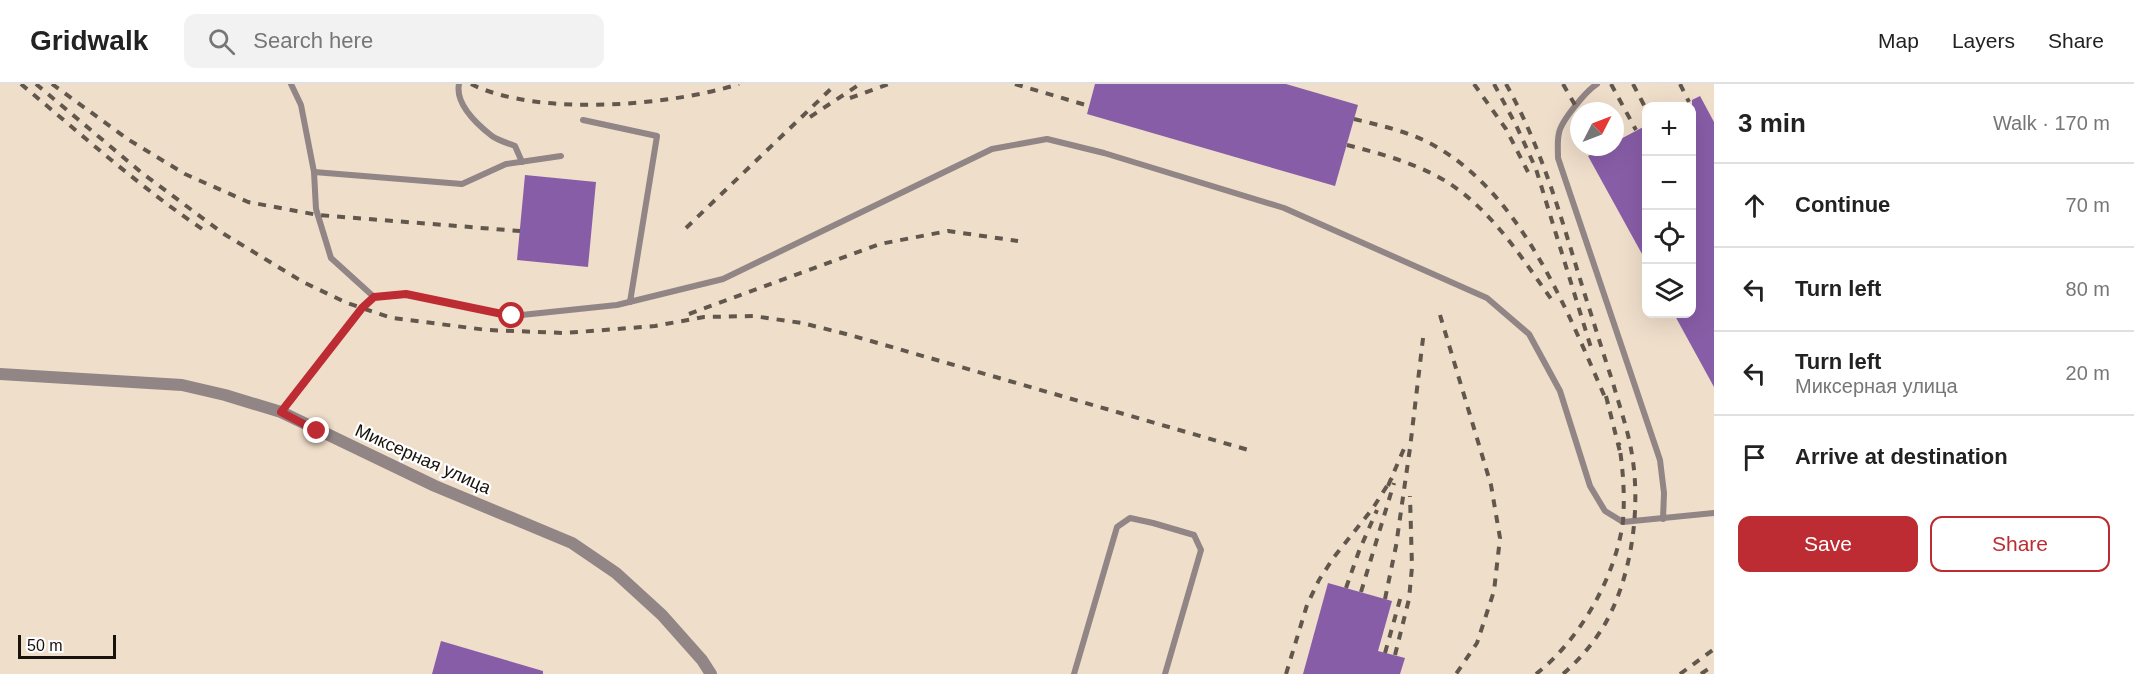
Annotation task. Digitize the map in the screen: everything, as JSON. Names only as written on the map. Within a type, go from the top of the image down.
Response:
[{"type":"street","name":"Миксерная улица","points":[[0,374],[182,385],[281,412],[435,486],[572,543],[615,573],[662,615],[702,660],[711,674]]},
{"type":"lane","points":[[291,84],[301,105],[314,172],[316,209],[331,258],[374,297]]},
{"type":"lane","points":[[459,84],[458,89],[466,111],[494,138],[515,146],[522,162]]},
{"type":"lane","points":[[1597,84],[1576,106],[1559,131],[1558,158],[1660,460],[1664,493],[1663,519]]},
{"type":"lane","points":[[583,120],[657,136],[630,302]]},
{"type":"lane","points":[[281,412],[362,308],[374,297],[406,294],[512,316],[630,302],[723,279],[992,149],[1047,139],[1104,153],[1284,208],[1487,298],[1529,334],[1560,391],[1590,486],[1605,511],[1623,522],[1714,513]]},
{"type":"lane","points":[[314,172],[462,184],[506,164],[561,156]]},
{"type":"lane","points":[[1074,674],[1117,527],[1130,518],[1153,522],[1194,535],[1201,550],[1165,674]]},
{"type":"building","points":[[1095,84],[1286,84],[1358,105],[1335,186],[1087,114]]},
{"type":"building","points":[[1700,96],[1714,122],[1714,387],[1676,318],[1696,318],[1696,102],[1692,100]]},
{"type":"building","points":[[1642,128],[1642,254],[1588,156],[1624,156],[1624,137]]},
{"type":"building","points":[[525,175],[596,182],[588,267],[517,260]]},
{"type":"building","points":[[1328,583],[1392,601],[1378,651],[1405,658],[1400,674],[1303,674]]},
{"type":"building","points":[[441,641],[543,671],[543,674],[432,674]]},
{"type":"railway","points":[[21,84],[136,180],[208,233]]},
{"type":"railway","points":[[36,84],[142,173],[224,234],[303,282],[347,303],[392,318],[487,330],[565,333],[655,326],[704,317],[753,316],[802,323],[1252,451]]},
{"type":"railway","points":[[52,84],[129,140],[185,174],[248,202],[318,215],[520,231]]},
{"type":"railway","points":[[471,84],[499,94],[531,101],[604,105],[677,98],[739,84]]},
{"type":"railway","points":[[686,228],[836,84]]},
{"type":"railway","points":[[810,117],[860,84]]},
{"type":"railway","points":[[850,98],[889,84]]},
{"type":"railway","points":[[1015,84],[1089,106]]},
{"type":"railway","points":[[1474,84],[1506,129],[1528,172]]},
{"type":"railway","points":[[1494,84],[1536,169],[1592,351]]},
{"type":"railway","points":[[1506,84],[1531,134],[1559,212],[1623,416],[1634,471],[1635,518],[1621,588],[1598,635],[1563,674]]},
{"type":"railway","points":[[1563,84],[1573,102]]},
{"type":"railway","points":[[1611,84],[1636,130]]},
{"type":"railway","points":[[1633,84],[1642,102]]},
{"type":"railway","points":[[1680,84],[1689,102]]},
{"type":"railway","points":[[1354,119],[1398,131],[1430,143],[1470,171],[1497,198],[1521,229],[1542,263],[1608,404]]},
{"type":"railway","points":[[1347,145],[1421,168],[1451,184],[1485,213],[1500,230],[1554,303]]},
{"type":"railway","points":[[689,314],[880,244],[948,231],[1018,241]]},
{"type":"railway","points":[[1440,315],[1491,485],[1500,538],[1494,591],[1477,643],[1456,674]]},
{"type":"railway","points":[[1385,599],[1396,546],[1424,330]]},
{"type":"railway","points":[[1606,396],[1620,452]]},
{"type":"railway","points":[[1536,674],[1552,660],[1581,625],[1604,585],[1613,563],[1624,511],[1619,443]]},
{"type":"railway","points":[[1388,486],[1406,444]]},
{"type":"railway","points":[[1286,674],[1307,605],[1319,580],[1334,557],[1373,508],[1392,478]]},
{"type":"railway","points":[[1361,592],[1394,483]]},
{"type":"railway","points":[[1395,655],[1409,599],[1412,567],[1410,496]]},
{"type":"railway","points":[[1346,588],[1377,510]]},
{"type":"railway","points":[[1385,653],[1401,596]]},
{"type":"railway","points":[[1680,674],[1714,649]]},
{"type":"railway","points":[[1701,674],[1714,665]]},
{"type":"route","points":[[317,431],[281,412],[362,308],[374,297],[406,294],[512,316]]}]
